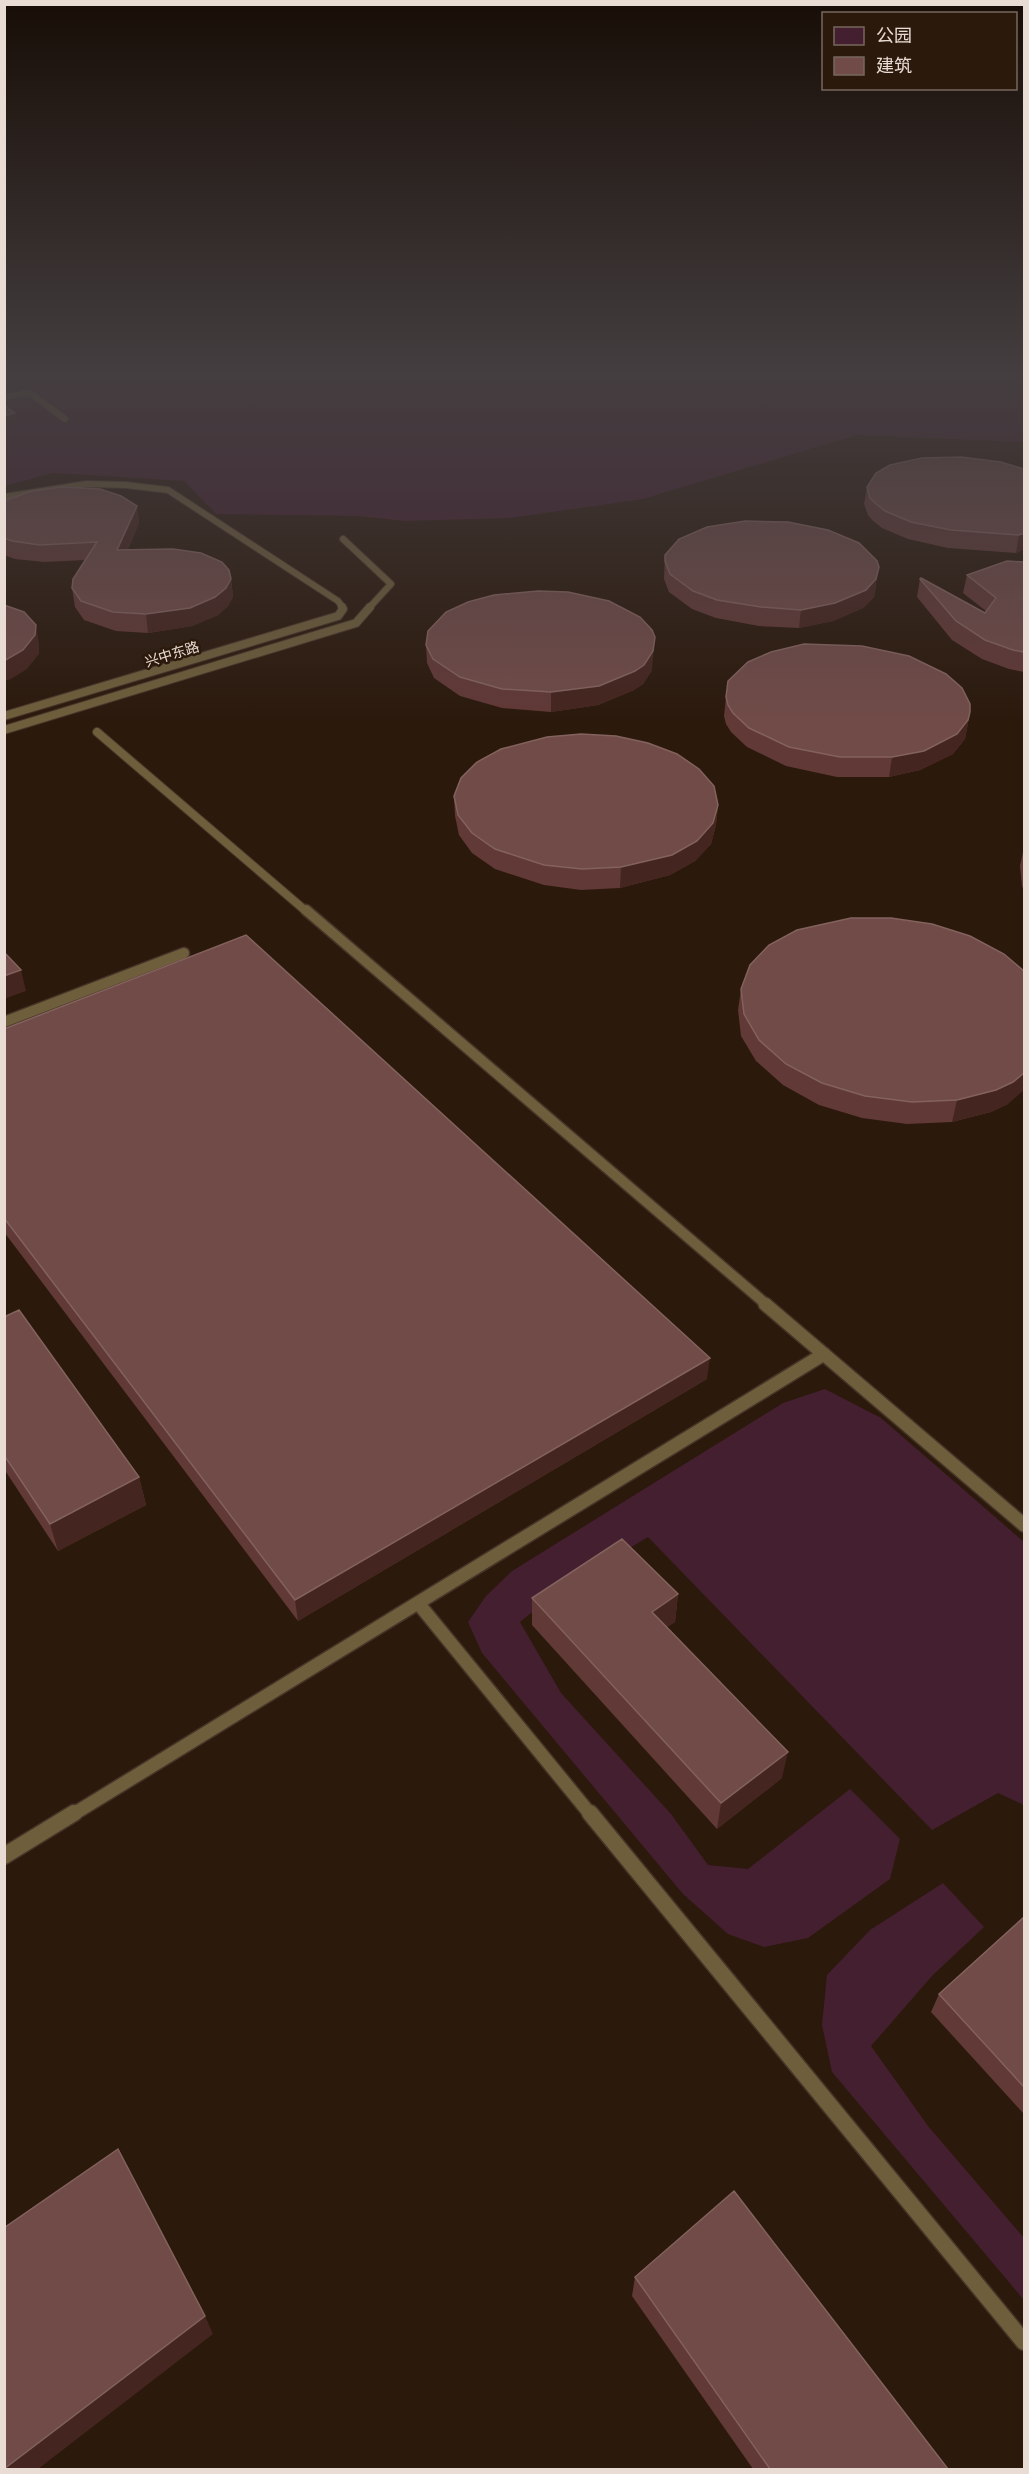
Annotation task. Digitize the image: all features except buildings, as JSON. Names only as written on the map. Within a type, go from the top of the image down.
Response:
[{"type":"lane","name":"兴中东路","points":[[4,497],[38,489]]},
{"type":"lane","name":"兴中东路","points":[[4,716],[338,616],[343,609],[338,601],[165,489]]},
{"type":"lane","points":[[4,730],[356,623],[391,584],[342,539]]},
{"type":"lane","points":[[97,732],[1024,1525]]},
{"type":"lane","points":[[4,1022],[184,953]]},
{"type":"lane","points":[[4,1856],[825,1354]]},
{"type":"lane","points":[[418,1603],[1024,2342]]},
{"type":"green space","points":[[192,489],[675,489],[643,499],[510,518],[405,521],[357,516],[216,514]]},
{"type":"green space","points":[[825,1389],[881,1418],[1024,1542],[1024,1805],[998,1793],[932,1830],[648,1537],[558,1591],[520,1622],[561,1693],[671,1814],[708,1865],[748,1869],[850,1789],[900,1839],[890,1879],[808,1938],[764,1947],[728,1934],[683,1894],[482,1653],[468,1622],[486,1596],[512,1571],[783,1403]]},
{"type":"green space","points":[[943,1883],[984,1927],[932,1976],[871,2046],[928,2126],[1024,2238],[1024,2300],[832,2072],[822,2025],[827,1975],[870,1930]]}]
